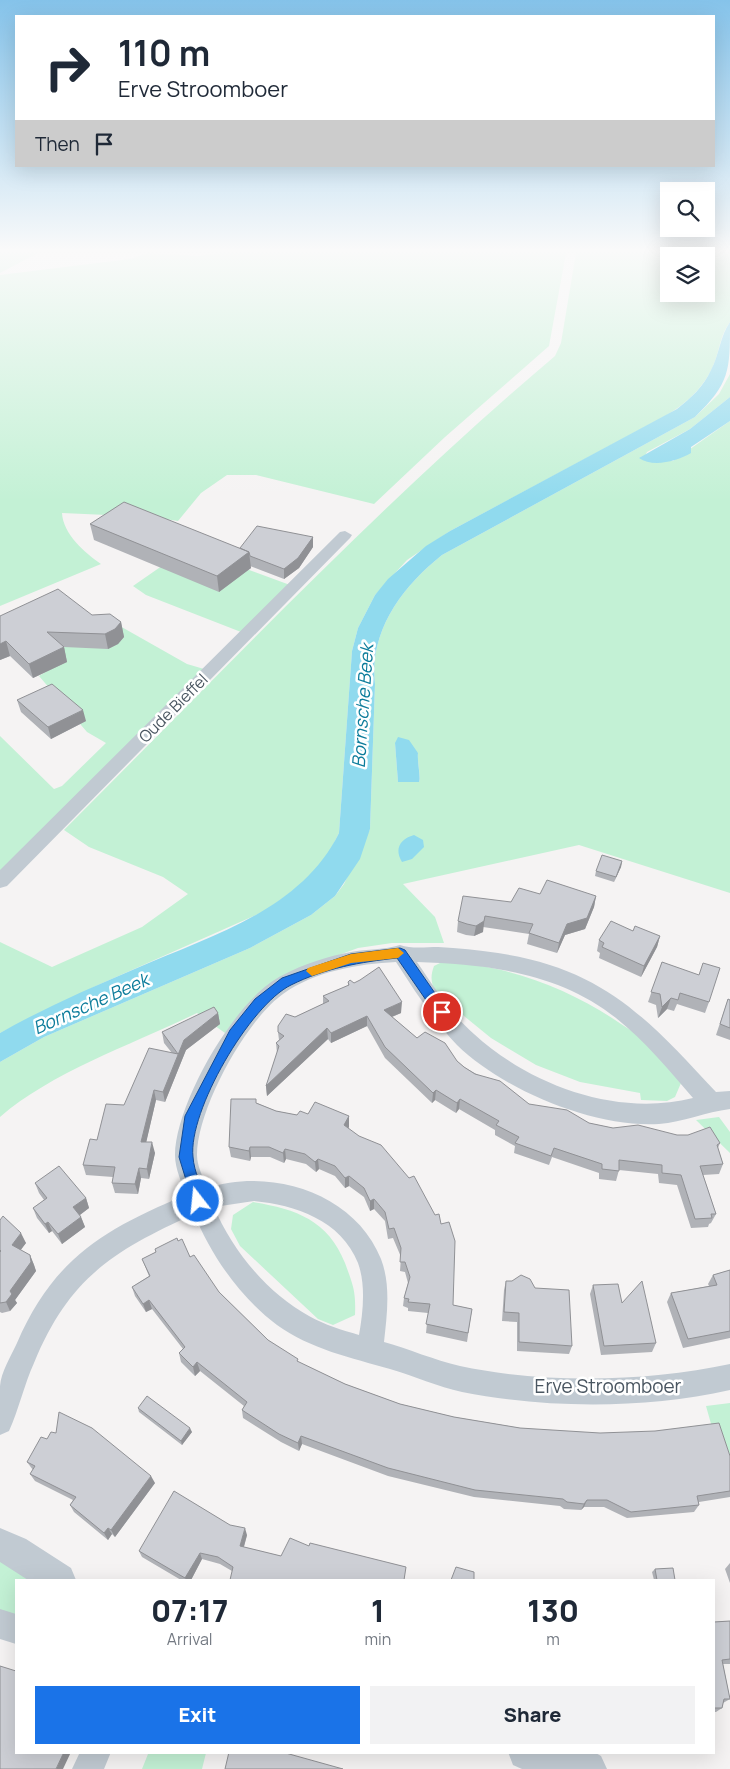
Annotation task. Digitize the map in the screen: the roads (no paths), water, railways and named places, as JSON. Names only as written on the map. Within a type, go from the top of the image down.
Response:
[{"type":"street","name":"Oude Bieffel","points":[[0,881],[345,535]]},
{"type":"street","name":"Erve Stroomboer","points":[[400,953],[442,1012],[468,1041],[504,1067],[541,1088],[600,1110],[657,1114],[720,1101]]},
{"type":"street","name":"Erve Stroomboer","points":[[720,1101],[620,1010],[566,980],[514,963],[474,957],[400,953],[351,958],[286,982],[259,1003],[234,1033],[192,1116],[186,1157],[198,1201],[230,1258],[258,1292],[287,1317],[320,1336],[461,1378],[558,1389],[657,1390],[706,1384],[730,1377]]},
{"type":"street","points":[[0,1422],[20,1363],[38,1326],[74,1274],[108,1244],[198,1201],[232,1192],[262,1190],[304,1199],[340,1219],[369,1259],[375,1312],[370,1350]]},
{"type":"street","points":[[0,1545],[14,1550],[58,1579]]},
{"type":"street","points":[[0,1624],[15,1630]]},
{"type":"street","points":[[88,1769],[95,1754]]},
{"type":"street","points":[[533,1754],[588,1769]]},
{"type":"water","name":"Bornsche Beek","points":[[723,336],[730,336],[726,375],[715,395],[695,417],[442,555],[414,581],[402,596],[383,628],[377,646],[370,829],[360,859],[335,896],[311,915],[250,948],[44,1037],[0,1062],[0,1033],[33,1015],[85,991],[223,932],[278,901],[302,882],[322,860],[339,833],[352,651],[358,628],[375,595],[388,579],[426,546],[450,531],[677,409],[697,391],[714,364]]},
{"type":"water","points":[[730,397],[730,421],[691,447],[691,453],[679,459],[658,463],[651,463],[639,458],[690,429]]},
{"type":"water","points":[[398,737],[409,740],[418,753],[419,782],[398,782],[395,743]]},
{"type":"water","points":[[414,835],[423,840],[424,847],[412,859],[402,862],[399,853],[400,845],[405,839]]}]
